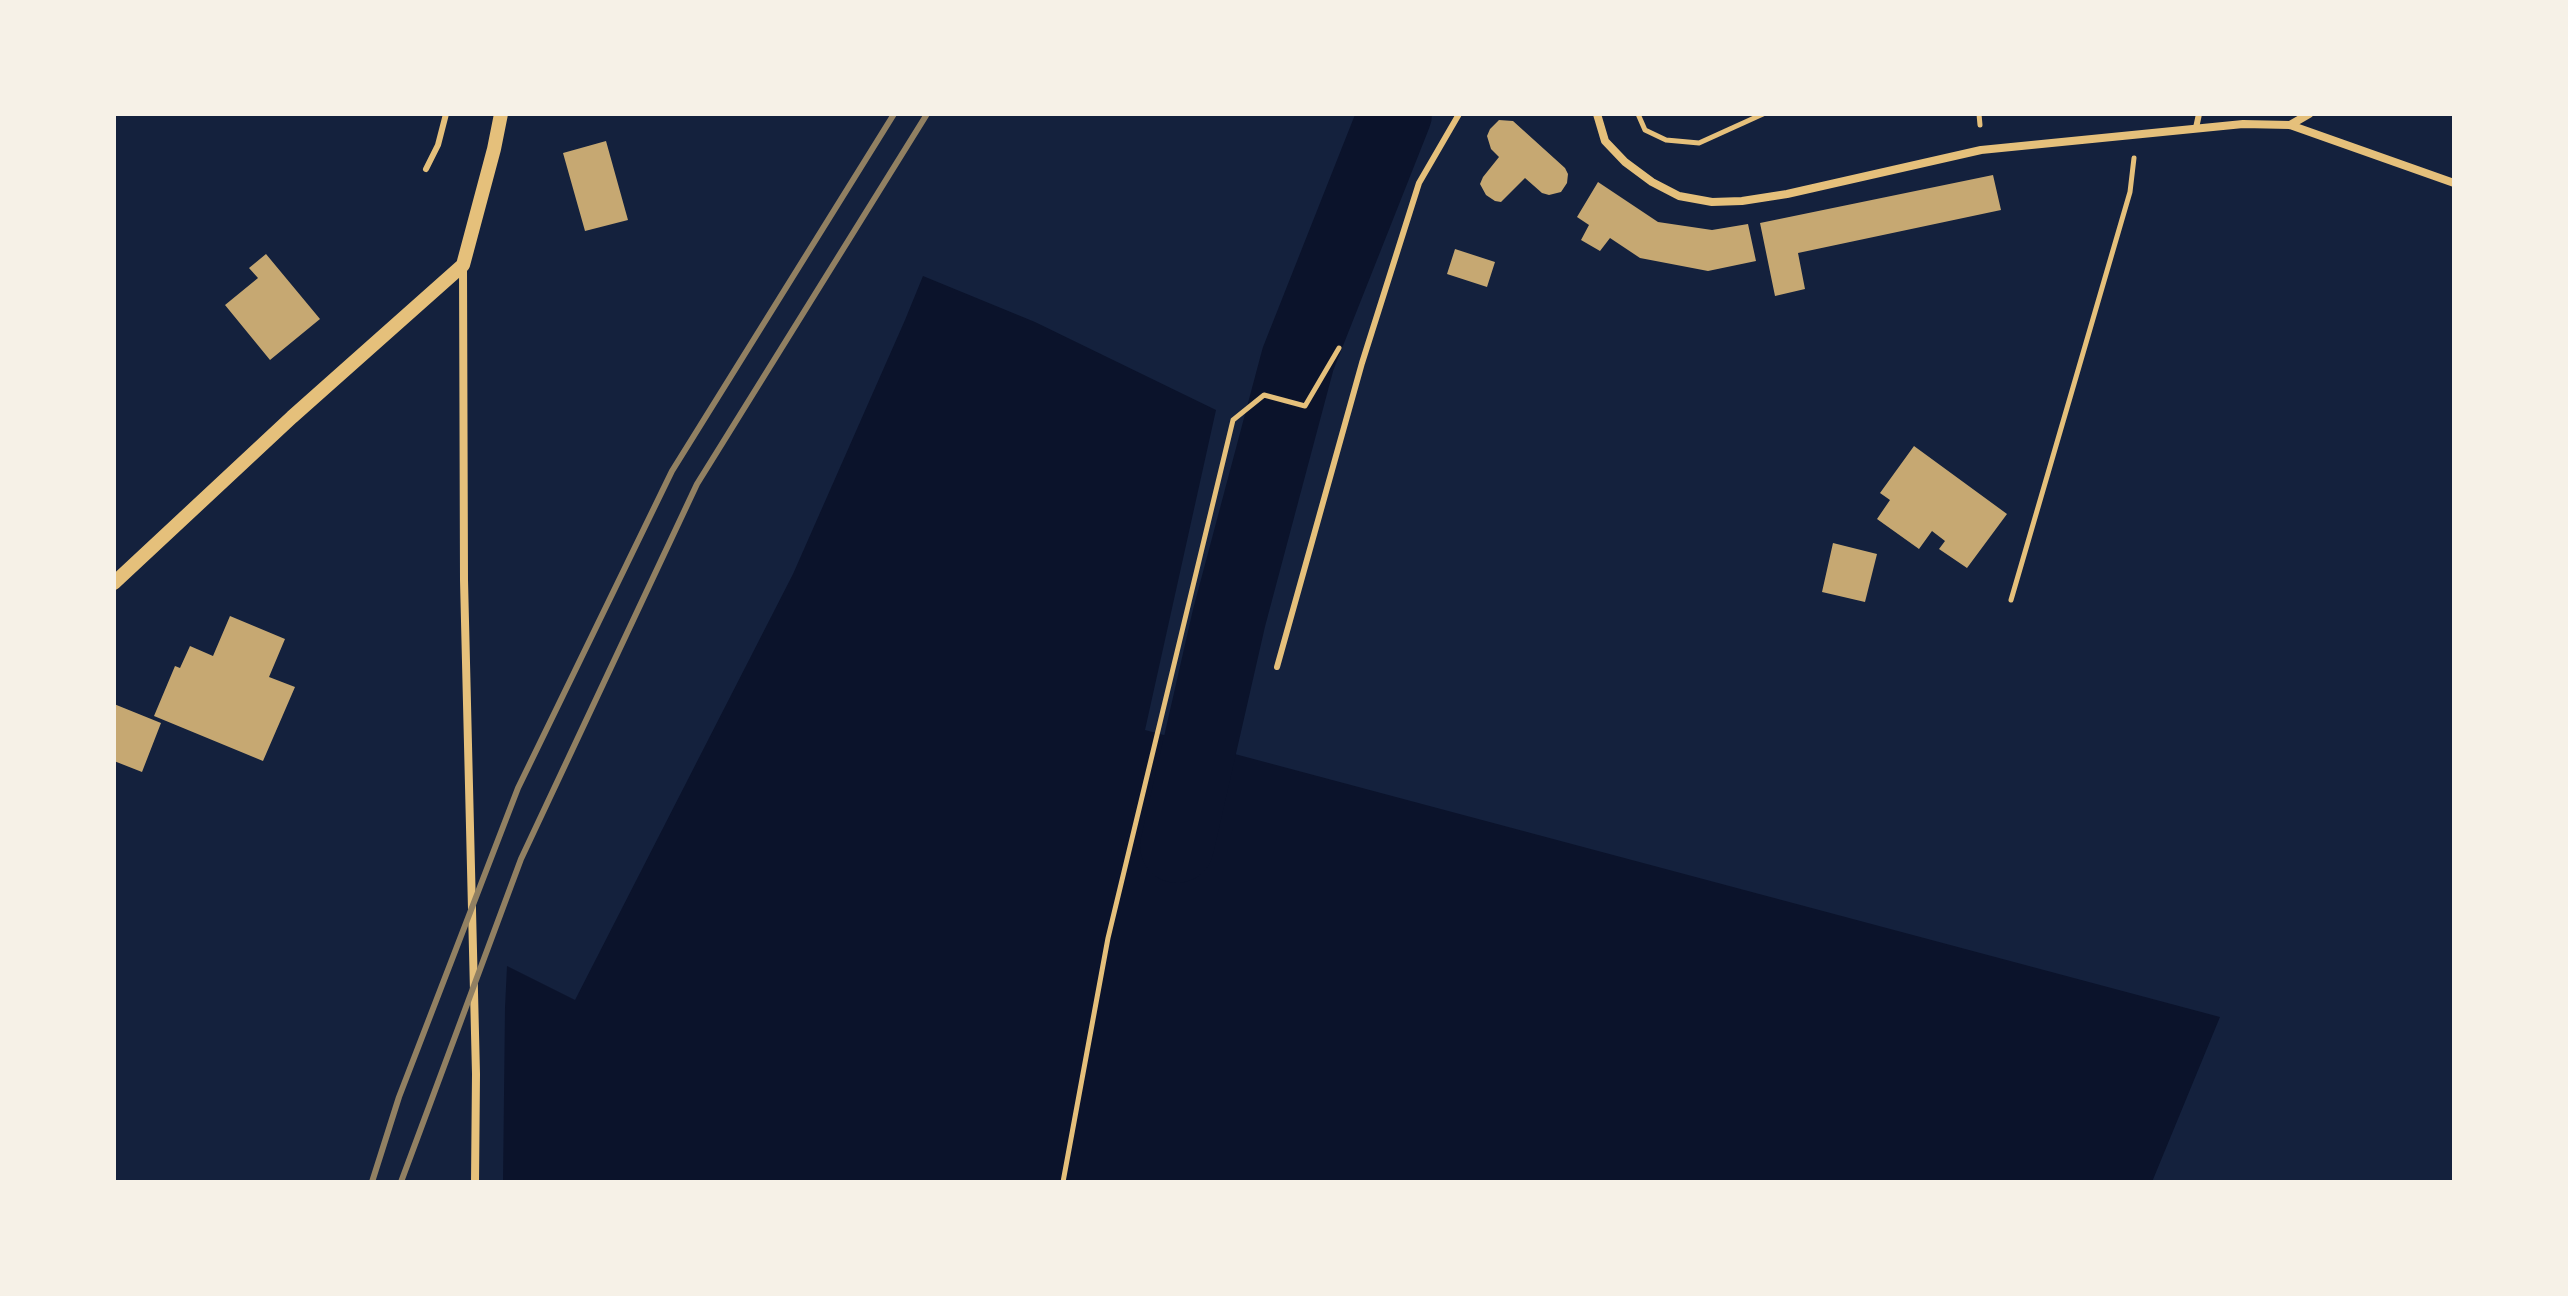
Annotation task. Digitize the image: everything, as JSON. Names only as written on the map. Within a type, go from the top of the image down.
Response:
[{"type":"street","points":[[475,1182],[476,1074],[464,565],[463,265],[501,114]]},
{"type":"street","points":[[1597,114],[1605,141],[1625,162],[1652,182],[1679,196],[1712,202],[1787,194],[1981,150],[2243,124],[2290,125],[2454,183]]},
{"type":"street","points":[[2290,125],[2309,114]]},
{"type":"street","points":[[114,583],[292,417],[463,265]]},
{"type":"lane","points":[[426,169],[438,145],[446,114]]},
{"type":"lane","points":[[1277,667],[1362,363],[1419,183],[1459,114]]},
{"type":"lane","points":[[2196,128],[2199,114]]},
{"type":"path","points":[[1638,114],[1645,130],[1666,140],[1699,143],[1763,114]]},
{"type":"path","points":[[2011,600],[2130,192],[2137,133]]},
{"type":"path","points":[[1063,1182],[1108,938],[1233,420],[1264,395],[1305,406]]},
{"type":"water","points":[[923,276],[1035,322],[1216,410],[1145,730],[2220,1017],[2152,1182],[503,1182],[507,966],[575,1000],[793,574]]},
{"type":"building","points":[[1499,120],[1513,121],[1565,168],[1567,183],[1561,192],[1542,193],[1525,178],[1501,202],[1486,195],[1480,184],[1499,157],[1491,149],[1487,136]]},
{"type":"building","points":[[606,141],[628,220],[585,231],[563,153]]},
{"type":"building","points":[[1993,175],[2001,210],[1798,253],[1805,289],[1775,296],[1760,223]]},
{"type":"building","points":[[1598,182],[1658,222],[1712,230],[1748,224],[1756,261],[1708,271],[1640,258],[1610,238],[1600,251],[1581,240],[1589,225],[1577,217]]},
{"type":"building","points":[[1455,249],[1495,262],[1487,287],[1447,274]]},
{"type":"building","points":[[266,254],[320,319],[270,360],[225,305],[258,278],[249,268]]},
{"type":"building","points":[[1914,446],[2007,514],[1967,568],[1939,549],[1945,541],[1932,531],[1919,549],[1877,519],[1890,500],[1880,493]]},
{"type":"building","points":[[1833,543],[1877,554],[1865,602],[1822,592]]},
{"type":"building","points":[[230,616],[285,639],[269,677],[295,687],[263,761],[154,716],[175,666],[180,668],[190,646],[213,656]]},
{"type":"building","points":[[114,704],[161,723],[142,772],[114,761]]},
{"type":"waterway","points":[[1177,846],[1229,618],[1298,359],[1395,114]]},
{"type":"railway","points":[[372,1182],[399,1097],[518,788],[672,471],[894,114]]},
{"type":"railway","points":[[401,1182],[521,859],[697,484],[927,114]]}]
